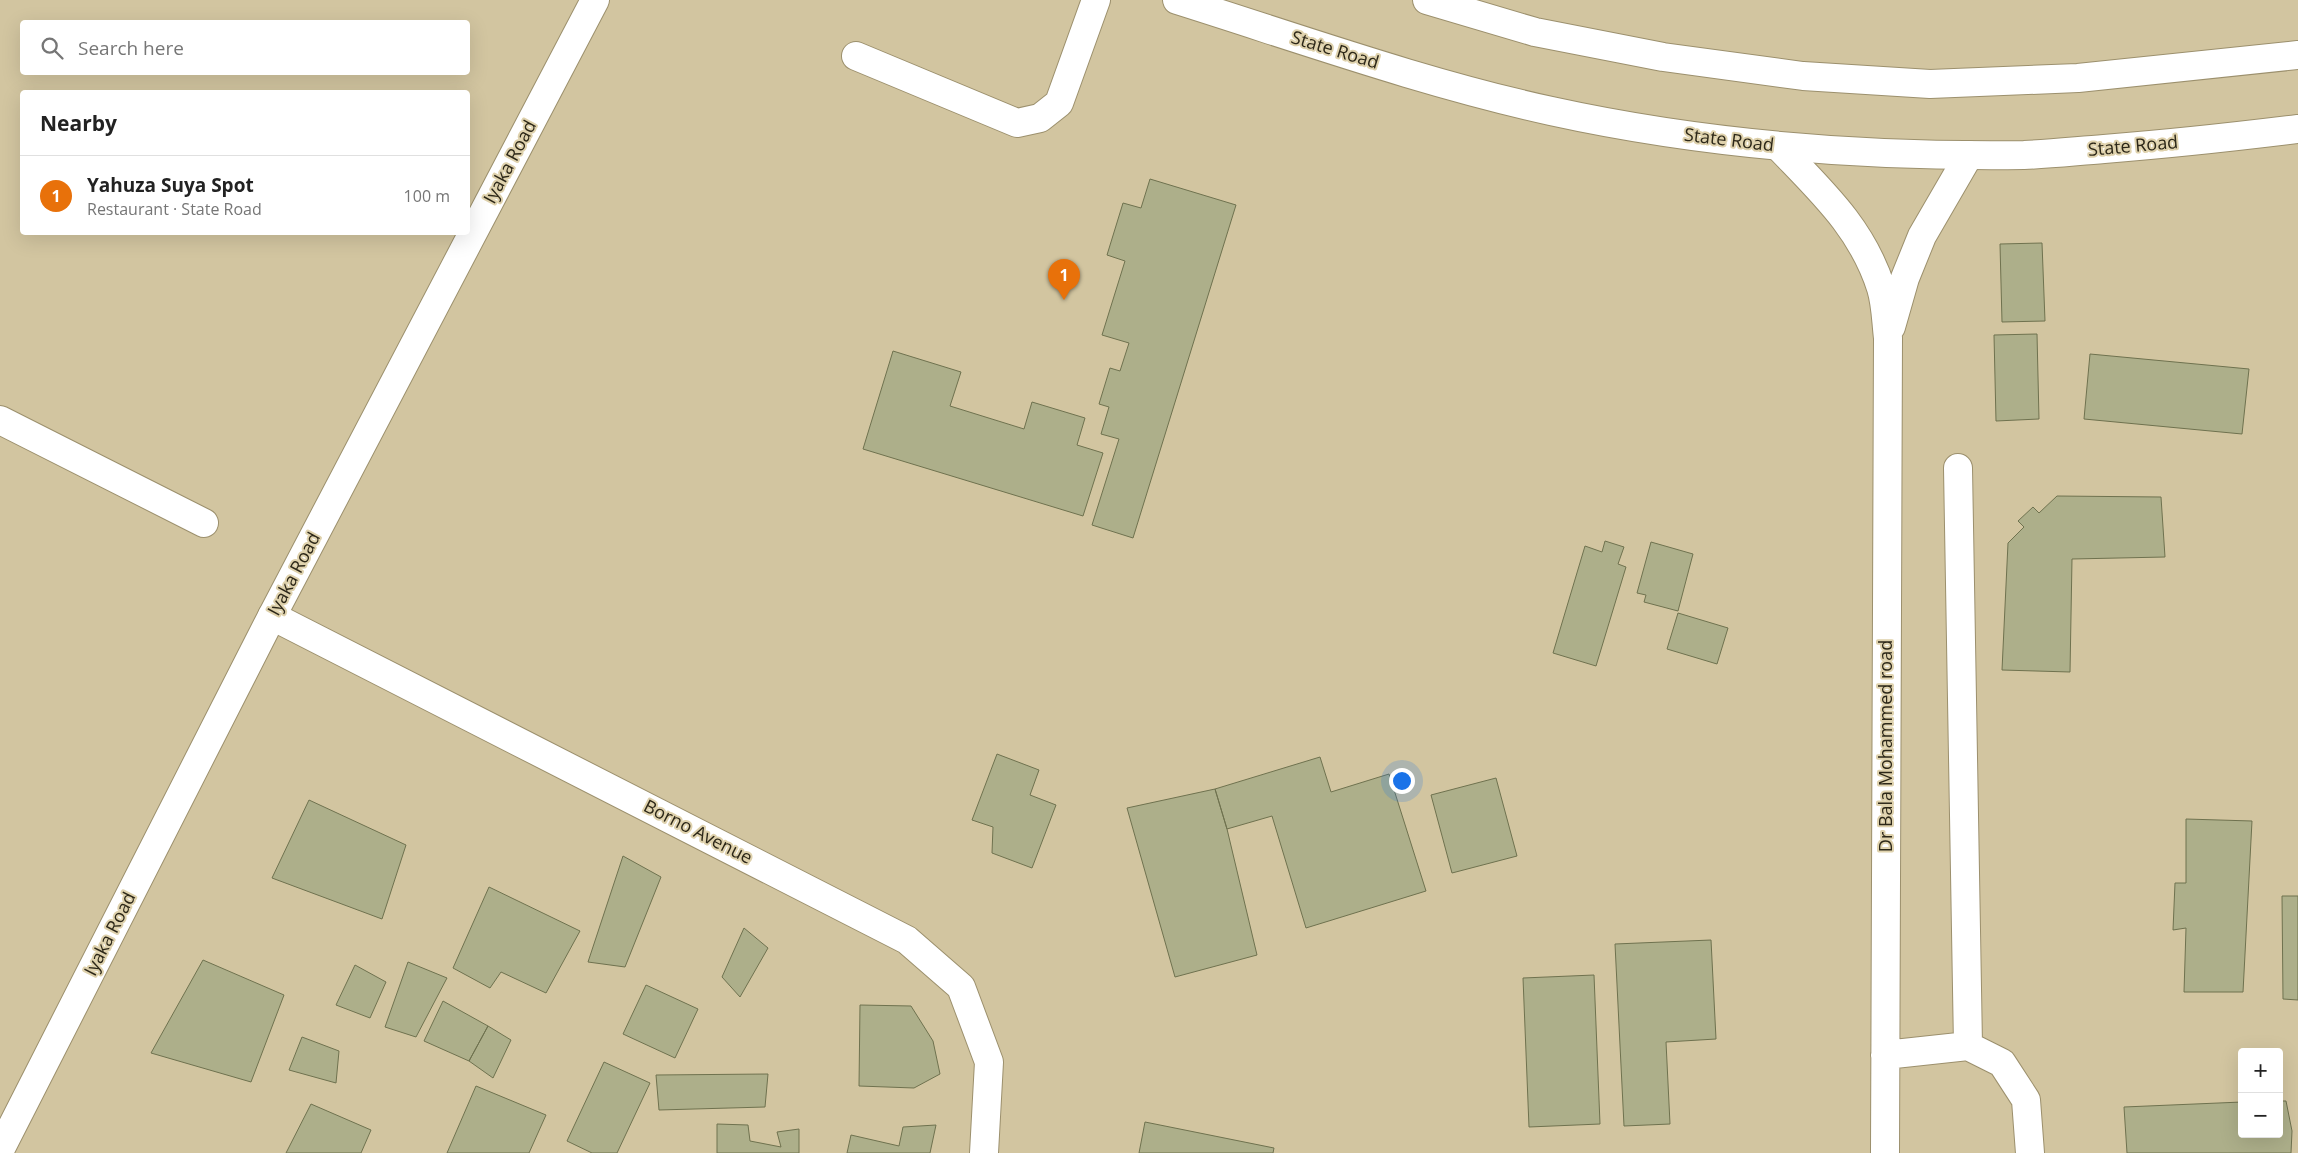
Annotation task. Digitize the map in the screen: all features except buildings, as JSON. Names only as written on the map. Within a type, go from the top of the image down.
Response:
[{"type":"main road","name":"Iyaka Road","points":[[0,1150],[272,616],[595,0]]},
{"type":"main road","points":[[856,56],[1017,123],[1040,118],[1059,103],[1096,0]]},
{"type":"main road","name":"State Road","points":[[1177,0],[1439,82],[1550,111],[1660,132],[1779,147],[1899,155],[2027,155],[2143,146],[2298,129]]},
{"type":"main road","points":[[1427,0],[1545,34],[1663,57],[1803,76],[1930,84],[2078,78],[2298,55]]},
{"type":"main road","points":[[1779,147],[1841,211],[1867,250],[1882,290],[1888,338]]},
{"type":"main road","points":[[1888,338],[1905,278],[1922,236],[1969,154]]},
{"type":"main road","name":"Dr Bala Mohammed road","points":[[1885,1153],[1888,338]]},
{"type":"main road","points":[[0,420],[204,523]]},
{"type":"main road","points":[[1958,468],[1968,1046]]},
{"type":"main road","name":"Borno Avenue","points":[[272,616],[907,940],[961,987],[989,1062],[984,1153]]},
{"type":"main road","points":[[1885,1055],[1968,1046],[2002,1064],[2026,1100],[2030,1153]]},
{"type":"place","name":"Yahuza Suya Spot","points":[[1064,300]]}]
